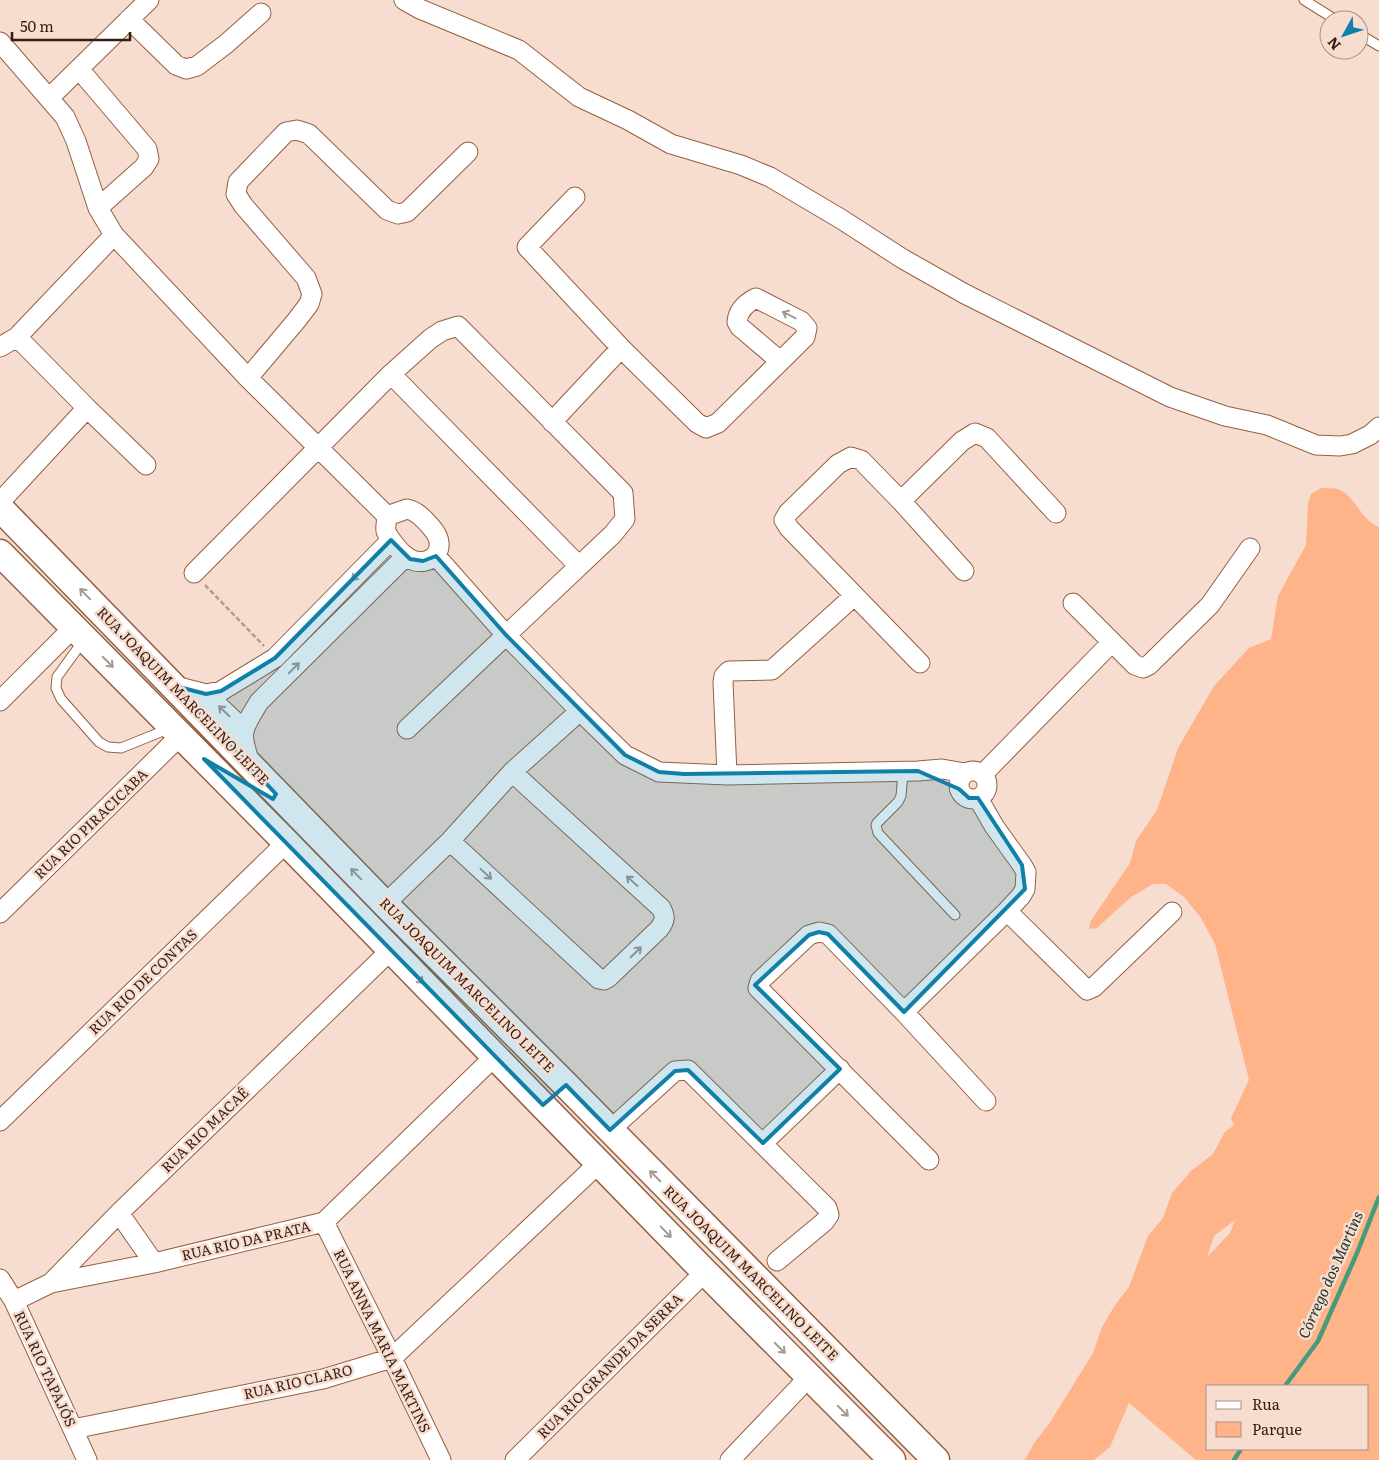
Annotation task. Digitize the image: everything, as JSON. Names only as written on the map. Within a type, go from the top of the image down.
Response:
[{"type":"main road","name":"RUA JOAQUIM MARCELINO LEITE","points":[[0,508],[385,904],[936,1460]]},
{"type":"main road","name":"RUA JOAQUIM MARCELINO LEITE","points":[[0,553],[892,1460]]},
{"type":"main road","points":[[80,633],[80,620],[84,618],[91,621],[145,676],[174,686]]},
{"type":"main road","points":[[204,759],[234,776],[296,841],[304,844],[312,842],[318,835]]},
{"type":"main road","points":[[542,1105],[557,1097],[564,1083]]},
{"type":"main road","points":[[572,1135],[570,1124],[573,1118],[580,1112],[603,1123]]},
{"type":"main road","points":[[809,1377],[816,1372],[826,1373],[874,1409],[901,1425]]},
{"type":"street","points":[[49,98],[149,0]]},
{"type":"street","points":[[404,0],[420,9],[519,50],[579,96],[671,144],[741,165],[770,177],[903,259],[965,294],[1170,397],[1225,416],[1267,424],[1316,445],[1340,446],[1352,444],[1370,435],[1379,427]]},
{"type":"street","points":[[128,20],[176,65],[186,69],[197,66],[226,44],[260,13]]},
{"type":"street","points":[[0,42],[64,117],[76,141],[98,208],[114,235],[248,378],[387,516],[386,531],[391,540],[406,556],[410,559],[423,561],[436,556],[440,549],[440,542],[435,531],[413,510],[387,516]]},
{"type":"street","points":[[79,69],[147,149],[149,159],[144,166],[98,208]]},
{"type":"street","points":[[248,378],[309,304],[312,294],[306,278],[243,206],[236,194],[238,182],[286,132],[297,130],[309,134],[387,210],[398,214],[407,212],[468,152]]},
{"type":"street","points":[[575,197],[527,247],[621,348],[697,423],[706,428],[718,423],[780,361]]},
{"type":"street","points":[[0,347],[17,338],[114,235]]},
{"type":"street","points":[[194,573],[391,374],[430,339],[442,331],[458,326],[623,494],[625,519],[613,534],[407,729]]},
{"type":"street","points":[[17,338],[146,465]]},
{"type":"street","points":[[552,422],[621,348]]},
{"type":"street","points":[[391,374],[579,566]]},
{"type":"street","points":[[0,502],[87,408]]},
{"type":"street","points":[[901,502],[962,441],[975,434],[987,438],[1056,513]]},
{"type":"street","points":[[920,663],[789,528],[784,520],[788,513],[838,464],[851,457],[861,460],[964,571]]},
{"type":"street","points":[[174,686],[206,694],[221,691],[275,658],[391,540]]},
{"type":"street","points":[[1073,603],[1135,665],[1143,668],[1149,665],[1210,606],[1250,548]]},
{"type":"street","points":[[251,767],[243,744],[243,729],[259,702],[406,556]]},
{"type":"street","points":[[436,556],[506,635],[625,755],[660,772],[727,775],[911,772],[942,768],[974,785],[994,826],[1026,872],[1025,889],[1007,911],[904,1012]]},
{"type":"street","points":[[727,775],[724,676],[729,671],[772,670],[854,596]]},
{"type":"street","points":[[0,700],[80,633]]},
{"type":"street","points":[[974,785],[1112,642]]},
{"type":"street","points":[[206,694],[243,729]]},
{"type":"street","points":[[385,904],[450,841],[512,772],[580,711]]},
{"type":"street","name":"RUA RIO PIRACICABA","points":[[0,913],[177,731]]},
{"type":"street","points":[[450,841],[598,979],[604,980],[609,977],[659,929],[664,922],[665,915],[662,908],[512,772]]},
{"type":"street","name":"RUA RIO DE CONTAS","points":[[0,1121],[286,843]]},
{"type":"street","points":[[1007,911],[1087,990],[1094,987],[1172,912]]},
{"type":"street","points":[[929,1160],[758,988],[760,981],[809,935],[818,932],[828,934],[904,1012],[986,1101]]},
{"type":"street","name":"RUA RIO MACAÉ","points":[[14,1302],[51,1283],[119,1213],[391,950]]},
{"type":"street","name":"RUA RIO DA PRATA","points":[[51,1283],[154,1263],[324,1222],[495,1056]]},
{"type":"street","points":[[763,1143],[840,1069]]},
{"type":"street","points":[[603,1123],[675,1071],[688,1070],[828,1208],[829,1215],[824,1222],[777,1261]]},
{"type":"street","name":"RUA RIO CLARO","points":[[73,1429],[323,1379],[392,1358],[599,1163]]},
{"type":"street","points":[[119,1213],[154,1263]]},
{"type":"street","name":"RUA ANNA MARIA MARTINS","points":[[324,1222],[441,1460]]},
{"type":"street","name":"RUA RIO GRANDE DA SERRA","points":[[515,1460],[706,1272]]},
{"type":"street","name":"RUA RIO TAPAJÓS","points":[[0,1279],[14,1302],[87,1460]]},
{"type":"street","points":[[730,1460],[809,1377]]},
{"type":"lane","points":[[1304,0],[1320,10]]},
{"type":"lane","points":[[80,633],[56,677],[56,688],[61,699],[100,742],[108,747],[121,748],[177,731]]},
{"type":"lane","points":[[911,772],[898,802],[877,823],[878,833],[955,915]]},
{"type":"path","points":[[194,573],[275,658]]},
{"type":"highlighted area","points":[[391,540],[410,559],[423,561],[436,556],[506,635],[625,755],[659,772],[684,774],[918,771],[959,789],[969,798],[978,798],[1022,865],[1025,889],[904,1012],[828,934],[819,932],[809,935],[755,985],[840,1069],[763,1143],[688,1070],[675,1071],[610,1130],[566,1085],[543,1105],[204,759],[273,799],[276,794],[175,686],[206,694],[221,691],[275,658]]},
{"type":"green space","points":[[1321,488],[1338,489],[1349,497],[1368,520],[1379,527],[1379,1460],[1196,1460],[1129,1403],[1110,1447],[1094,1460],[1025,1460],[1034,1443],[1049,1424],[1093,1353],[1102,1327],[1115,1305],[1129,1287],[1148,1236],[1163,1218],[1172,1193],[1191,1171],[1213,1154],[1225,1132],[1234,1125],[1231,1118],[1249,1080],[1215,944],[1201,918],[1184,897],[1166,884],[1153,884],[1131,897],[1097,928],[1089,929],[1090,922],[1130,863],[1136,841],[1157,810],[1178,748],[1214,686],[1249,648],[1271,639],[1278,596],[1306,545],[1308,504],[1311,494]],"holes":[[[1235,1220],[1230,1233],[1207,1257],[1214,1236]]]},
{"type":"waterway","name":"Córrego dos Martins","points":[[1286,1385],[1318,1341],[1357,1253],[1379,1197]]},
{"type":"waterway","name":"Córrego dos Martins","points":[[1234,1460],[1240,1450]]}]
